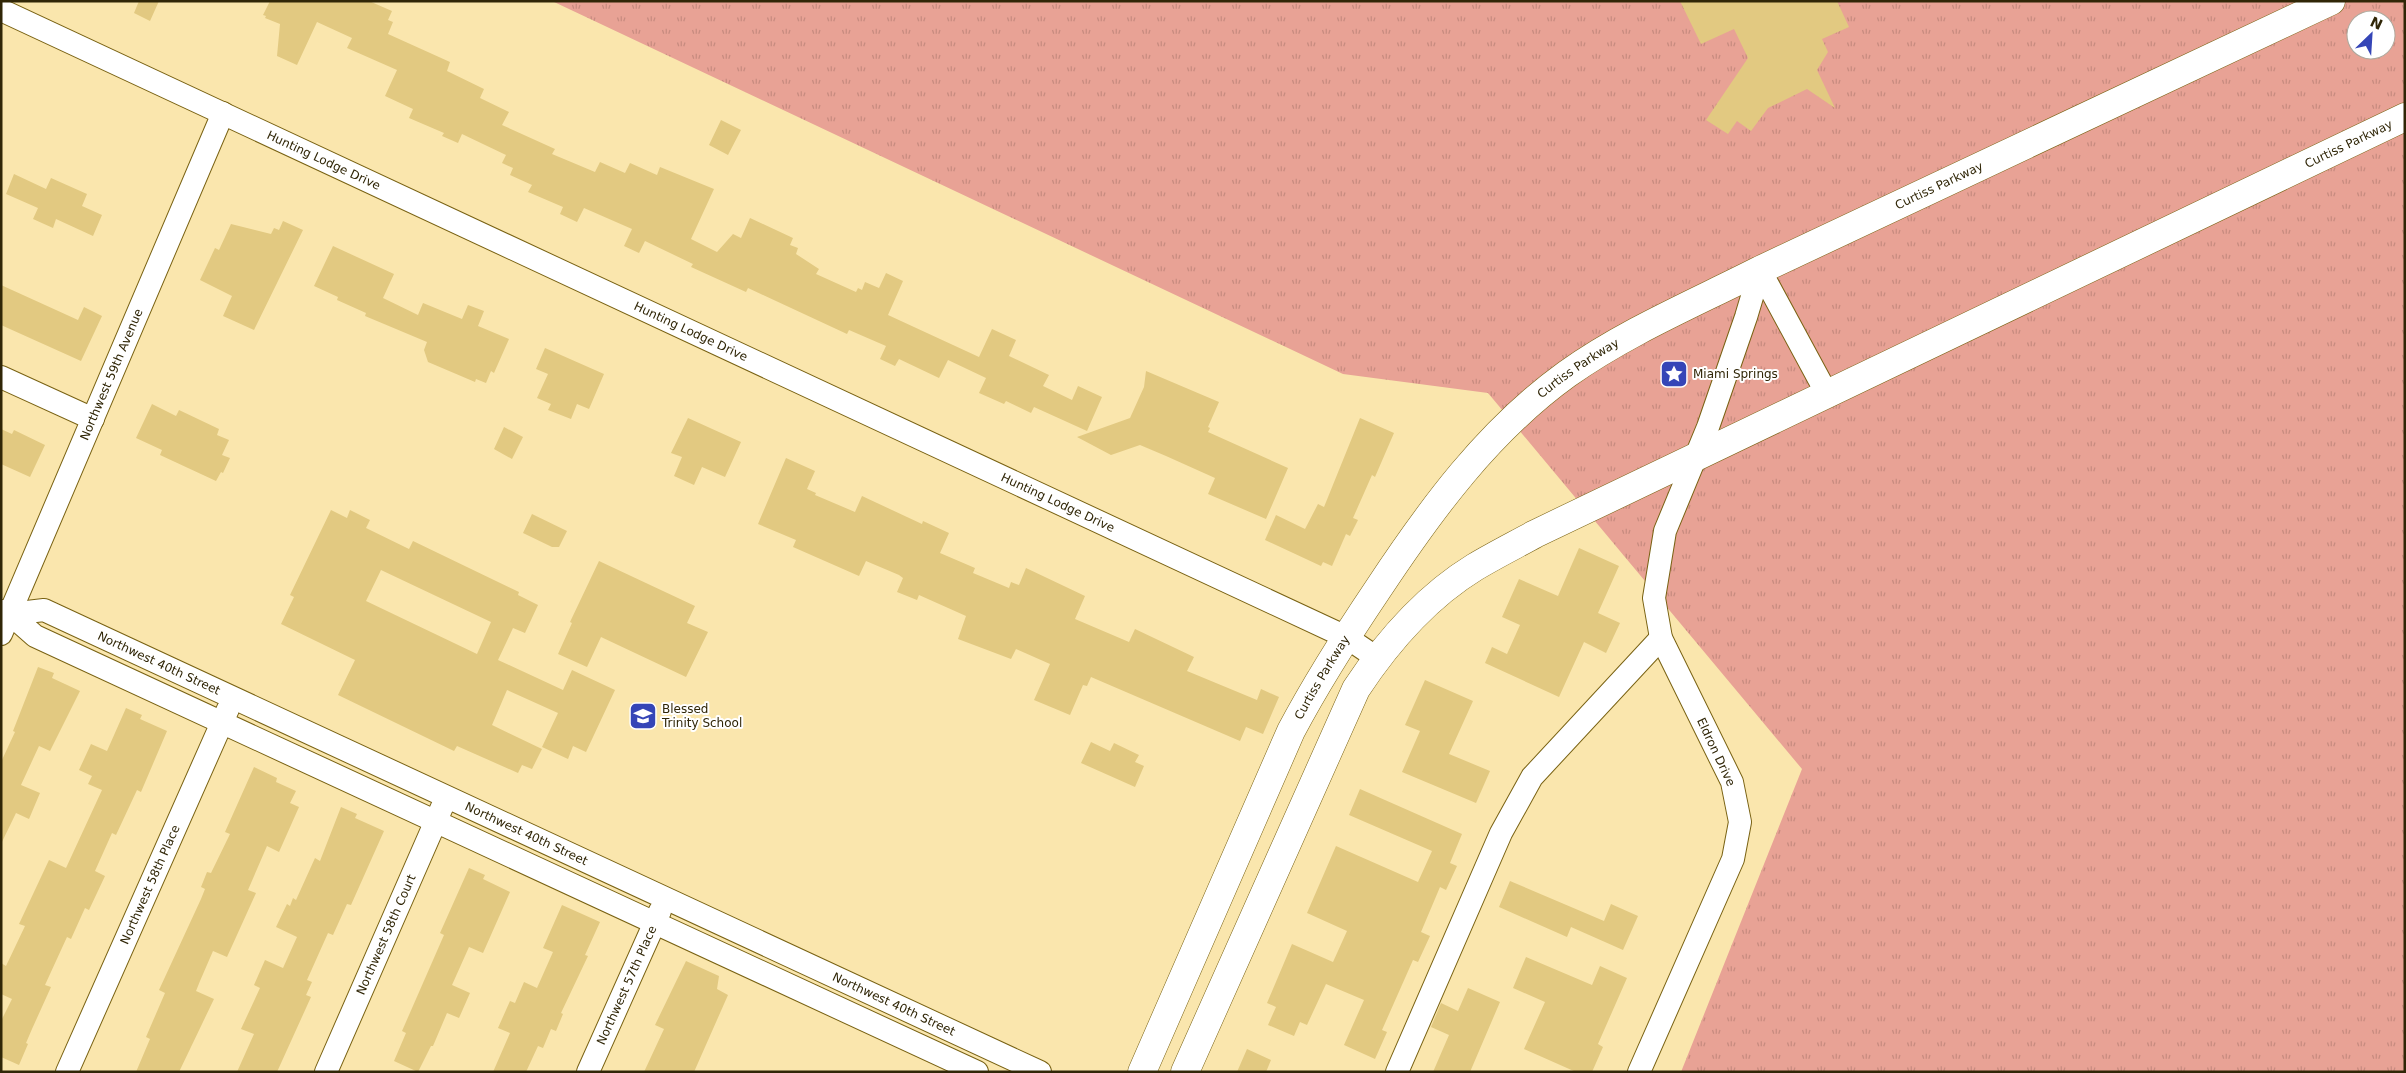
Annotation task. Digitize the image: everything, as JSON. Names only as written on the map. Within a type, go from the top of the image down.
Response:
[{"type":"main road","name":"Curtiss Parkway","points":[[1142,1072],[1292,731],[1317,682],[1412,538],[1457,477],[1538,396],[1602,352],[1760,270],[2331,1]]},
{"type":"main road","name":"Curtiss Parkway","points":[[1185,1072],[1337,727],[1356,689],[1377,658],[1408,623],[1438,594],[1474,568],[1536,534],[2321,160],[2405,117]]},
{"type":"street","name":"Hunting Lodge Drive","points":[[1,10],[1346,637],[1377,658]]},
{"type":"street","name":"Northwest 59th Avenue","points":[[1,634],[6,612],[93,419],[223,113]]},
{"type":"street","points":[[1760,270],[1827,394]]},
{"type":"street","name":"Eldron Drive","points":[[1639,1072],[1732,859],[1740,822],[1732,782],[1661,638],[1654,598],[1665,531],[1696,457],[1746,317],[1760,270]]},
{"type":"street","points":[[1,377],[93,419]]},
{"type":"street","name":"Northwest 40th Street","points":[[6,612],[44,610],[1040,1072]]},
{"type":"street","points":[[6,612],[35,636],[977,1072]]},
{"type":"street","points":[[1397,1072],[1501,832],[1532,777],[1661,638]]},
{"type":"street","name":"Northwest 58th Place","points":[[67,1072],[234,698]]},
{"type":"street","name":"Northwest 58th Court","points":[[326,1072],[447,797]]},
{"type":"street","name":"Northwest 57th Place","points":[[588,1072],[666,898]]},
{"type":"green space","points":[[552,1],[2405,1],[2405,1072],[1681,1072],[1802,769],[1488,393],[1343,374]]},
{"type":"building","points":[[139,1],[159,1],[150,21],[134,13]]},
{"type":"building","points":[[270,1],[369,1],[392,11],[388,20],[393,22],[388,34],[450,62],[447,71],[484,89],[480,98],[509,112],[502,125],[555,149],[552,154],[595,172],[600,162],[625,173],[630,163],[657,175],[660,167],[714,189],[691,239],[717,252],[733,234],[741,238],[750,218],[793,238],[790,245],[798,248],[796,254],[819,269],[816,274],[856,292],[858,288],[862,290],[865,282],[879,288],[886,273],[903,281],[888,315],[979,357],[992,329],[1016,340],[1009,356],[1049,375],[1043,386],[1072,400],[1078,386],[1102,397],[1087,431],[1034,407],[1031,413],[1006,401],[1004,404],[979,393],[986,378],[948,360],[939,378],[899,359],[895,366],[880,359],[886,346],[849,330],[847,334],[748,288],[746,292],[691,267],[693,264],[645,241],[639,253],[624,246],[632,229],[584,208],[577,222],[560,214],[563,207],[528,192],[532,185],[510,175],[513,168],[502,163],[506,155],[462,134],[458,143],[442,136],[444,133],[409,118],[413,109],[385,96],[397,70],[347,48],[352,38],[317,22],[297,65],[277,56],[280,24],[265,18],[266,16],[263,15]]},
{"type":"building","points":[[1680,1],[1837,1],[1849,27],[1822,39],[1828,52],[1817,70],[1835,108],[1807,89],[1768,108],[1751,131],[1737,121],[1728,134],[1706,120],[1748,58],[1734,29],[1701,44]]},
{"type":"building","points":[[721,120],[741,130],[728,155],[709,145]]},
{"type":"building","points":[[14,174],[46,189],[51,178],[87,194],[82,206],[102,215],[93,236],[56,219],[53,228],[33,219],[38,208],[6,194]]},
{"type":"building","points":[[283,221],[303,230],[254,330],[223,316],[232,296],[200,280],[215,248],[219,250],[231,224],[271,234],[274,228],[279,230]]},
{"type":"building","points":[[333,246],[394,274],[383,298],[418,315],[423,303],[462,319],[468,305],[484,311],[478,326],[509,339],[494,373],[491,371],[486,383],[476,379],[475,382],[428,362],[424,350],[427,342],[365,316],[366,313],[337,300],[338,297],[314,286]]},
{"type":"building","points":[[1,285],[78,320],[84,307],[102,316],[81,361],[1,325]]},
{"type":"building","points":[[545,348],[604,374],[589,409],[577,404],[571,419],[548,410],[551,404],[537,398],[548,374],[536,369]]},
{"type":"building","points":[[1146,371],[1219,402],[1208,427],[1210,428],[1208,432],[1288,468],[1266,519],[1208,494],[1215,478],[1166,456],[1140,445],[1111,455],[1077,437],[1130,418],[1144,387]]},
{"type":"building","points":[[152,404],[176,416],[179,410],[219,429],[217,435],[229,440],[222,455],[230,458],[223,473],[221,472],[216,481],[160,455],[162,450],[136,438]]},
{"type":"building","points":[[688,418],[741,442],[725,477],[702,467],[694,485],[674,476],[682,457],[671,453]]},
{"type":"building","points":[[1360,418],[1394,433],[1375,477],[1372,475],[1353,518],[1358,520],[1350,536],[1346,534],[1332,566],[1323,562],[1321,566],[1265,540],[1276,515],[1305,529],[1318,504],[1324,507]]},
{"type":"building","points":[[504,427],[523,437],[512,459],[494,449]]},
{"type":"building","points":[[1,429],[12,434],[14,430],[45,445],[30,477],[1,464]]},
{"type":"building","points":[[786,458],[815,471],[807,489],[816,493],[815,495],[855,512],[862,496],[922,524],[923,521],[949,533],[940,553],[975,568],[973,573],[1009,588],[1011,582],[1019,585],[1026,568],[1085,596],[1075,619],[1129,642],[1135,629],[1194,657],[1187,671],[1257,700],[1261,689],[1279,697],[1263,734],[1246,727],[1240,741],[1091,677],[1087,686],[1083,685],[1070,715],[1034,700],[1050,664],[1016,649],[1011,659],[958,639],[966,616],[919,595],[917,600],[897,592],[903,578],[899,575],[866,561],[859,576],[793,547],[796,540],[758,524]]},
{"type":"building","points":[[331,510],[347,518],[350,510],[370,520],[366,528],[409,549],[413,541],[519,592],[518,595],[538,605],[525,633],[513,628],[498,660],[563,690],[572,670],[615,690],[586,752],[573,746],[568,759],[542,747],[558,713],[507,690],[492,725],[542,749],[532,769],[522,765],[518,773],[457,746],[454,751],[338,695],[355,660],[281,624],[294,597],[290,595]],"holes":[[[381,570],[491,622],[477,654],[366,601]]]},
{"type":"building","points":[[532,514],[567,531],[559,547],[552,547],[523,533]]},
{"type":"building","points":[[1579,548],[1619,566],[1598,613],[1620,623],[1606,653],[1584,642],[1559,697],[1485,663],[1492,647],[1507,654],[1520,625],[1502,617],[1519,579],[1558,596]]},
{"type":"building","points":[[599,561],[695,606],[687,623],[708,632],[686,677],[601,637],[587,667],[558,654],[572,623],[570,622]]},
{"type":"building","points":[[38,667],[54,673],[52,678],[80,691],[50,751],[39,746],[21,785],[40,793],[29,819],[16,813],[1,844],[1,762],[15,732],[13,731]]},
{"type":"building","points":[[1425,680],[1473,701],[1449,754],[1490,771],[1476,803],[1402,772],[1420,731],[1405,725]]},
{"type":"building","points":[[126,708],[142,715],[140,719],[167,731],[141,792],[137,790],[116,835],[112,833],[95,871],[105,876],[89,910],[85,908],[71,939],[67,937],[45,985],[51,987],[26,1043],[28,1044],[19,1065],[1,1057],[1,1021],[12,999],[1,994],[1,963],[6,966],[25,926],[19,924],[49,860],[66,868],[102,790],[88,784],[92,776],[79,770],[91,744],[107,751]]},
{"type":"building","points":[[1091,742],[1110,751],[1114,743],[1139,755],[1135,762],[1144,766],[1135,787],[1081,763]]},
{"type":"building","points":[[254,767],[277,778],[276,782],[296,791],[290,803],[299,807],[279,852],[267,846],[248,890],[256,893],[227,957],[213,951],[196,991],[214,999],[179,1072],[136,1072],[150,1039],[146,1037],[165,993],[159,990],[201,899],[205,889],[201,887],[207,872],[211,873],[230,834],[225,832]]},
{"type":"building","points":[[1360,789],[1462,834],[1450,863],[1457,866],[1446,890],[1440,887],[1421,932],[1430,936],[1418,962],[1413,960],[1382,1030],[1387,1032],[1375,1059],[1344,1045],[1364,1000],[1326,984],[1307,1025],[1300,1022],[1294,1036],[1268,1025],[1276,1007],[1267,1003],[1292,944],[1333,962],[1347,931],[1307,913],[1336,846],[1418,882],[1432,851],[1349,815]]},
{"type":"building","points":[[341,807],[357,814],[355,818],[384,831],[351,905],[347,904],[333,935],[328,933],[307,980],[312,982],[306,995],[311,997],[277,1072],[237,1072],[254,1034],[241,1029],[260,988],[254,985],[265,960],[283,968],[297,937],[276,927],[287,904],[290,906],[293,898],[296,900],[315,858],[320,861]]},
{"type":"building","points":[[469,868],[485,875],[483,879],[510,892],[483,953],[469,947],[452,985],[470,993],[459,1018],[447,1013],[433,1046],[431,1046],[418,1072],[394,1061],[406,1033],[402,1031],[444,935],[440,933]]},
{"type":"building","points":[[1510,881],[1604,921],[1611,904],[1638,916],[1623,950],[1571,927],[1567,937],[1499,907]]},
{"type":"building","points":[[562,905],[600,922],[585,955],[588,956],[561,1013],[563,1014],[556,1031],[551,1029],[543,1048],[538,1046],[526,1072],[493,1072],[510,1033],[498,1028],[510,1001],[515,1003],[524,982],[537,988],[553,952],[543,948]]},
{"type":"building","points":[[1526,957],[1592,985],[1600,966],[1627,978],[1598,1044],[1603,1047],[1592,1072],[1576,1072],[1524,1049],[1545,1002],[1513,988]]},
{"type":"building","points":[[686,961],[719,976],[717,989],[728,995],[694,1072],[644,1072],[664,1029],[655,1025]]},
{"type":"building","points":[[1468,988],[1500,1002],[1470,1072],[1433,1072],[1449,1035],[1431,1027],[1441,1003],[1458,1011]]},
{"type":"building","points":[[1247,1049],[1271,1060],[1266,1072],[1237,1072]]},
{"type":"place","name":"Miami Springs","points":[[1674,374]]},
{"type":"place","name":"Blessed Trinity School","points":[[643,716]]}]
